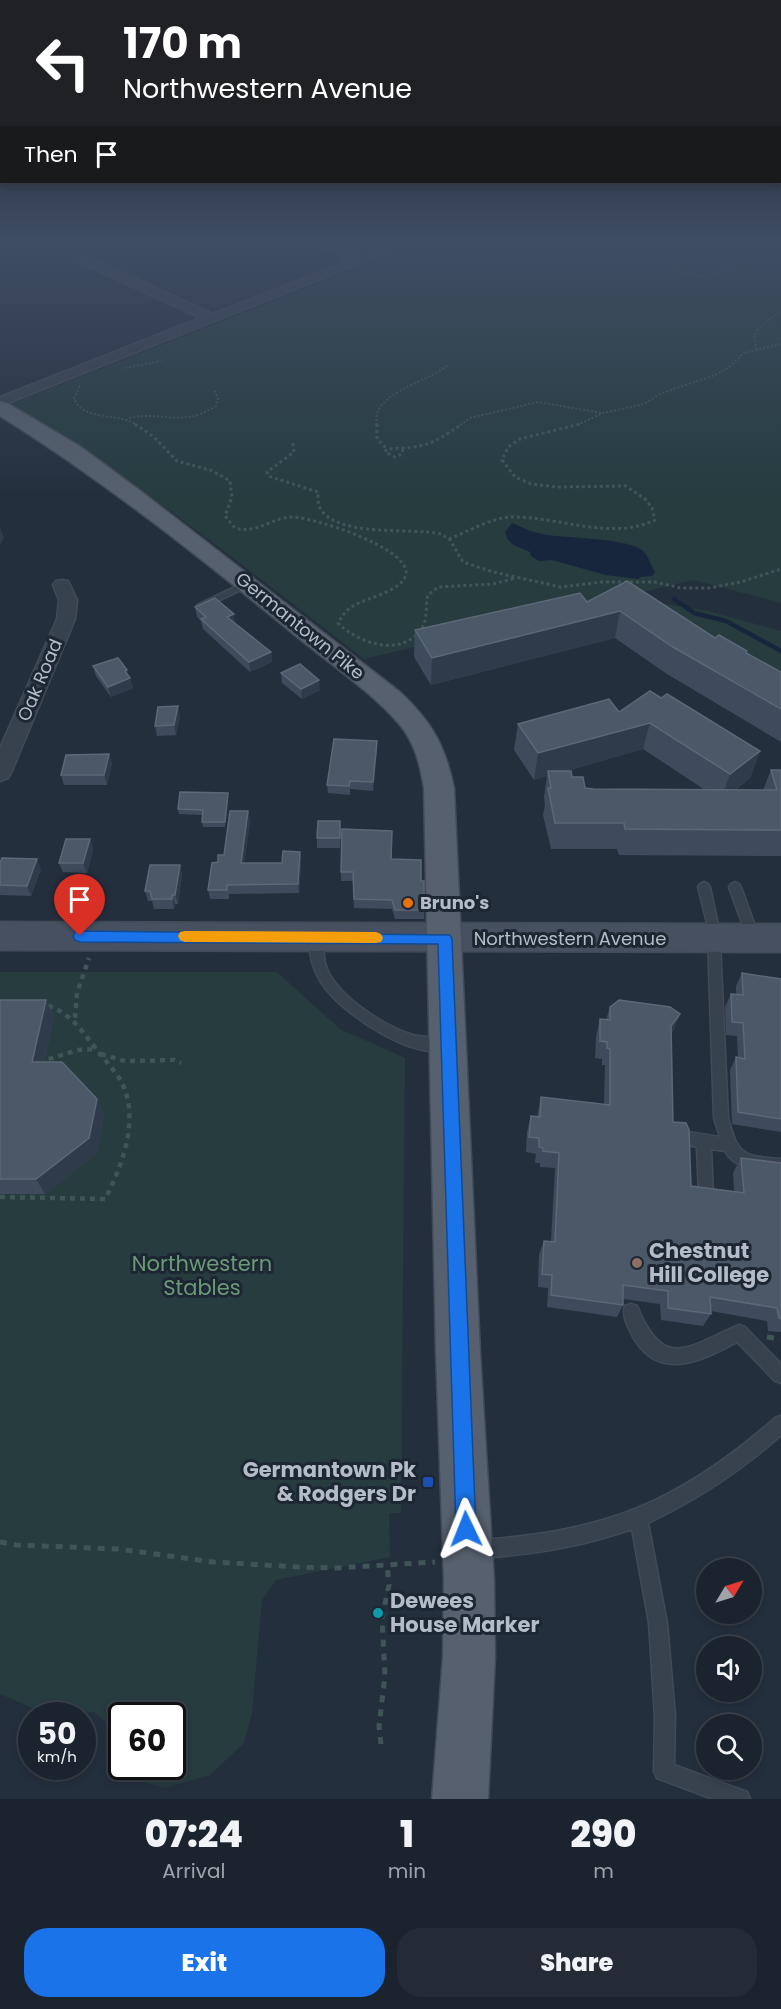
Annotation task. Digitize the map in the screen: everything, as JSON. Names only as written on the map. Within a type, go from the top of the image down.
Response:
[{"type":"main road","name":"Germantown Pike","points":[[0,407],[73,452],[246,584],[390,699],[410,718],[425,739],[434,762],[439,788],[445,939],[452,1555],[469,1657],[461,1792]]},
{"type":"street","points":[[0,402],[189,327]]},
{"type":"street","name":"Oak Road","points":[[0,773],[66,619],[68,600],[62,585]]},
{"type":"street","name":"Northwestern Avenue","points":[[0,936],[445,939],[767,938]]},
{"type":"lane","points":[[196,608],[246,584]]},
{"type":"lane","points":[[704,887],[716,939],[721,1118],[728,1145],[746,1163],[781,1166]]},
{"type":"lane","points":[[735,887],[767,938]]},
{"type":"lane","points":[[316,937],[316,951],[322,973],[329,984],[362,1014],[411,1040],[447,1045]]},
{"type":"lane","points":[[688,1139],[728,1145]]},
{"type":"lane","points":[[704,1142],[706,1196]]},
{"type":"lane","points":[[631,1312],[640,1336],[660,1353],[686,1356],[739,1333],[781,1375]]},
{"type":"lane","points":[[452,1555],[560,1542],[639,1519],[683,1498],[723,1472],[749,1453],[781,1424]]},
{"type":"lane","points":[[639,1519],[658,1623],[665,1716],[664,1771],[740,1799]]},
{"type":"path","points":[[756,350],[754,336],[760,327]]},
{"type":"path","points":[[449,539],[508,518],[528,518],[604,527],[652,524],[656,520],[651,507],[638,492],[626,486],[539,485],[520,480],[509,472],[502,460],[508,447],[520,439],[573,427],[603,413],[644,404],[662,393],[715,375],[728,368],[744,353],[781,344]]},
{"type":"path","points":[[120,369],[161,361]]},
{"type":"path","points":[[449,364],[439,372],[408,386],[380,407],[377,413],[378,424],[375,429],[378,442],[387,449],[403,449],[433,443],[470,418],[538,402],[603,413]]},
{"type":"path","points":[[81,384],[76,389],[74,398],[88,413],[173,420],[198,417],[216,406],[218,398],[214,390]]},
{"type":"path","points":[[129,418],[154,437],[177,461],[213,471],[230,482],[232,497],[225,516],[231,526],[239,530],[252,530],[284,518],[305,518],[350,533],[399,556],[406,564],[407,572],[404,580],[391,589],[362,601],[340,617],[338,624],[346,633],[358,640],[380,645],[392,644],[415,635],[423,627],[428,595],[438,587],[493,584],[516,578]]},
{"type":"path","points":[[293,443],[294,452],[270,469],[267,472],[268,476],[318,492],[319,506],[329,518],[360,528],[438,533],[449,539],[463,562],[516,578],[561,587],[602,582],[655,582],[694,589],[741,582],[781,569]]},
{"type":"path","points":[[387,449],[385,453],[395,457],[402,454],[403,449]]},
{"type":"path","points":[[75,1018],[77,993],[82,974],[100,936]]},
{"type":"path","points":[[0,1197],[105,1199],[120,1172],[126,1143],[128,1108],[125,1090],[75,1018],[60,1009],[43,1004]]},
{"type":"path","points":[[35,1063],[78,1050],[96,1049]]},
{"type":"path","points":[[100,1054],[125,1061],[174,1060],[181,1063]]},
{"type":"path","points":[[0,1542],[16,1545],[119,1549],[213,1562],[336,1568],[452,1555]]},
{"type":"path","points":[[381,1744],[379,1726],[385,1676],[382,1618],[389,1585],[387,1564]]},
{"type":"green space","points":[[208,327],[781,327],[781,603],[693,580],[364,659],[147,494],[11,404]]},
{"type":"green space","points":[[643,600],[708,611],[781,631],[781,691]]},
{"type":"green space","name":"Northwestern Stables","points":[[0,972],[277,972],[340,1029],[405,1058],[401,1513],[389,1513],[390,1557],[276,1580],[262,1600],[252,1713],[244,1743],[210,1775],[165,1788],[146,1783],[144,1780],[186,1780],[186,1702],[108,1702],[108,1724],[96,1714],[96,1702],[19,1702],[0,1694]]},
{"type":"water","points":[[512,523],[547,535],[613,541],[637,547],[646,554],[655,572],[652,576],[639,579],[606,575],[552,560],[539,561],[531,556],[530,552],[509,541],[505,532]]},
{"type":"building","points":[[627,581],[715,638],[719,635],[781,672],[781,709],[673,647],[620,611],[432,658],[415,630],[580,593],[587,602]]},
{"type":"building","points":[[215,598],[234,614],[227,617],[271,652],[249,662],[201,619],[206,617],[195,607]]},
{"type":"building","points":[[118,658],[130,678],[108,687],[93,666]]},
{"type":"building","points":[[300,664],[319,680],[301,689],[281,673]]},
{"type":"building","points":[[650,691],[661,698],[667,694],[760,751],[730,774],[650,723],[538,753],[518,724],[609,699],[619,712]]},
{"type":"building","points":[[178,706],[174,725],[155,726],[158,707]]},
{"type":"building","points":[[334,739],[377,741],[373,782],[350,781],[349,786],[327,785]]},
{"type":"building","points":[[109,754],[104,775],[61,775],[66,755]]},
{"type":"building","points":[[771,770],[781,770],[781,830],[625,829],[624,823],[555,823],[548,788],[551,788],[548,771],[571,771],[572,777],[583,777],[585,788],[593,789],[777,790]]},
{"type":"building","points":[[180,792],[228,793],[225,822],[202,822],[203,810],[178,809]]},
{"type":"building","points":[[230,811],[248,811],[241,863],[282,863],[283,851],[300,852],[298,884],[227,885],[227,890],[208,890],[212,863],[218,862],[218,855],[224,855]]},
{"type":"building","points":[[318,821],[340,821],[340,838],[317,838]]},
{"type":"building","points":[[342,829],[392,831],[391,859],[421,860],[424,910],[395,910],[392,900],[354,899],[353,872],[341,872]]},
{"type":"building","points":[[66,839],[90,839],[83,863],[59,863]]},
{"type":"building","points":[[2,858],[37,859],[27,886],[0,885]]},
{"type":"building","points":[[150,865],[180,865],[175,895],[172,895],[172,899],[152,899],[150,891],[145,891]]},
{"type":"building","points":[[742,973],[781,979],[781,1119],[738,1112],[736,1057],[745,1059],[743,1023],[732,1022],[731,994],[743,995]]},
{"type":"building","points":[[0,1000],[46,1000],[32,1062],[62,1062],[97,1099],[89,1138],[36,1179],[0,1179]]},
{"type":"building","points":[[619,1000],[670,1007],[680,1014],[671,1026],[673,1122],[686,1123],[689,1130],[691,1186],[744,1193],[741,1158],[781,1163],[781,1319],[777,1308],[710,1297],[711,1314],[668,1308],[668,1291],[623,1285],[623,1305],[551,1295],[552,1275],[542,1274],[544,1241],[555,1242],[559,1153],[543,1151],[543,1148],[539,1147],[539,1138],[529,1137],[531,1116],[540,1117],[541,1097],[610,1105],[610,1049],[607,1048],[607,1042],[600,1041],[600,1019],[610,1020],[610,1007]]},
{"type":"waterway","points":[[674,599],[694,613],[726,621],[781,651]]},
{"type":"slow traffic","points":[[185,936],[376,938]]},
{"type":"place","name":"Bruno's","points":[[408,903]]},
{"type":"place","name":"Chestnut Hill College","points":[[637,1263]]},
{"type":"place","name":"Germantown Pk & Rodgers Dr","points":[[428,1482]]},
{"type":"place","name":"Dewees House Marker","points":[[378,1613]]},
{"type":"route","points":[[80,936],[445,939],[466,1529]]}]
